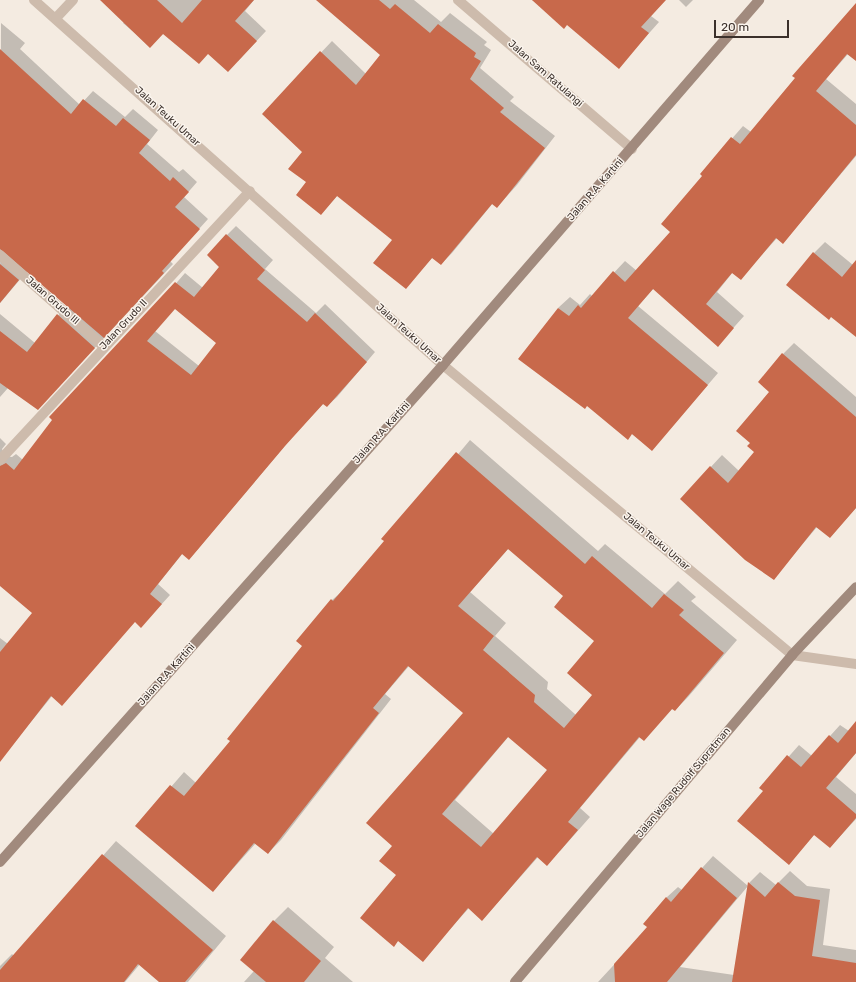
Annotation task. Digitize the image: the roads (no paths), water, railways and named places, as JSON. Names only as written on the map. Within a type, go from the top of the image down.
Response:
[{"type":"street","name":"Jalan Teuku Umar","points":[[34,0],[250,191],[443,365],[792,655]]},
{"type":"street","points":[[56,18],[73,0]]},
{"type":"street","name":"Jalan Sam Ratulangi","points":[[458,0],[632,148]]},
{"type":"street","name":"Jalan R.A. Kartini","points":[[0,862],[443,365],[759,0]]},
{"type":"street","name":"Jalan Grudo II","points":[[2,454],[250,191]]},
{"type":"street","name":"Jalan Grudo III","points":[[0,255],[104,347]]},
{"type":"street","name":"Jalan Wage Rudolf Supratman","points":[[515,982],[792,655],[856,587]]},
{"type":"street","points":[[792,655],[856,664]]}]
